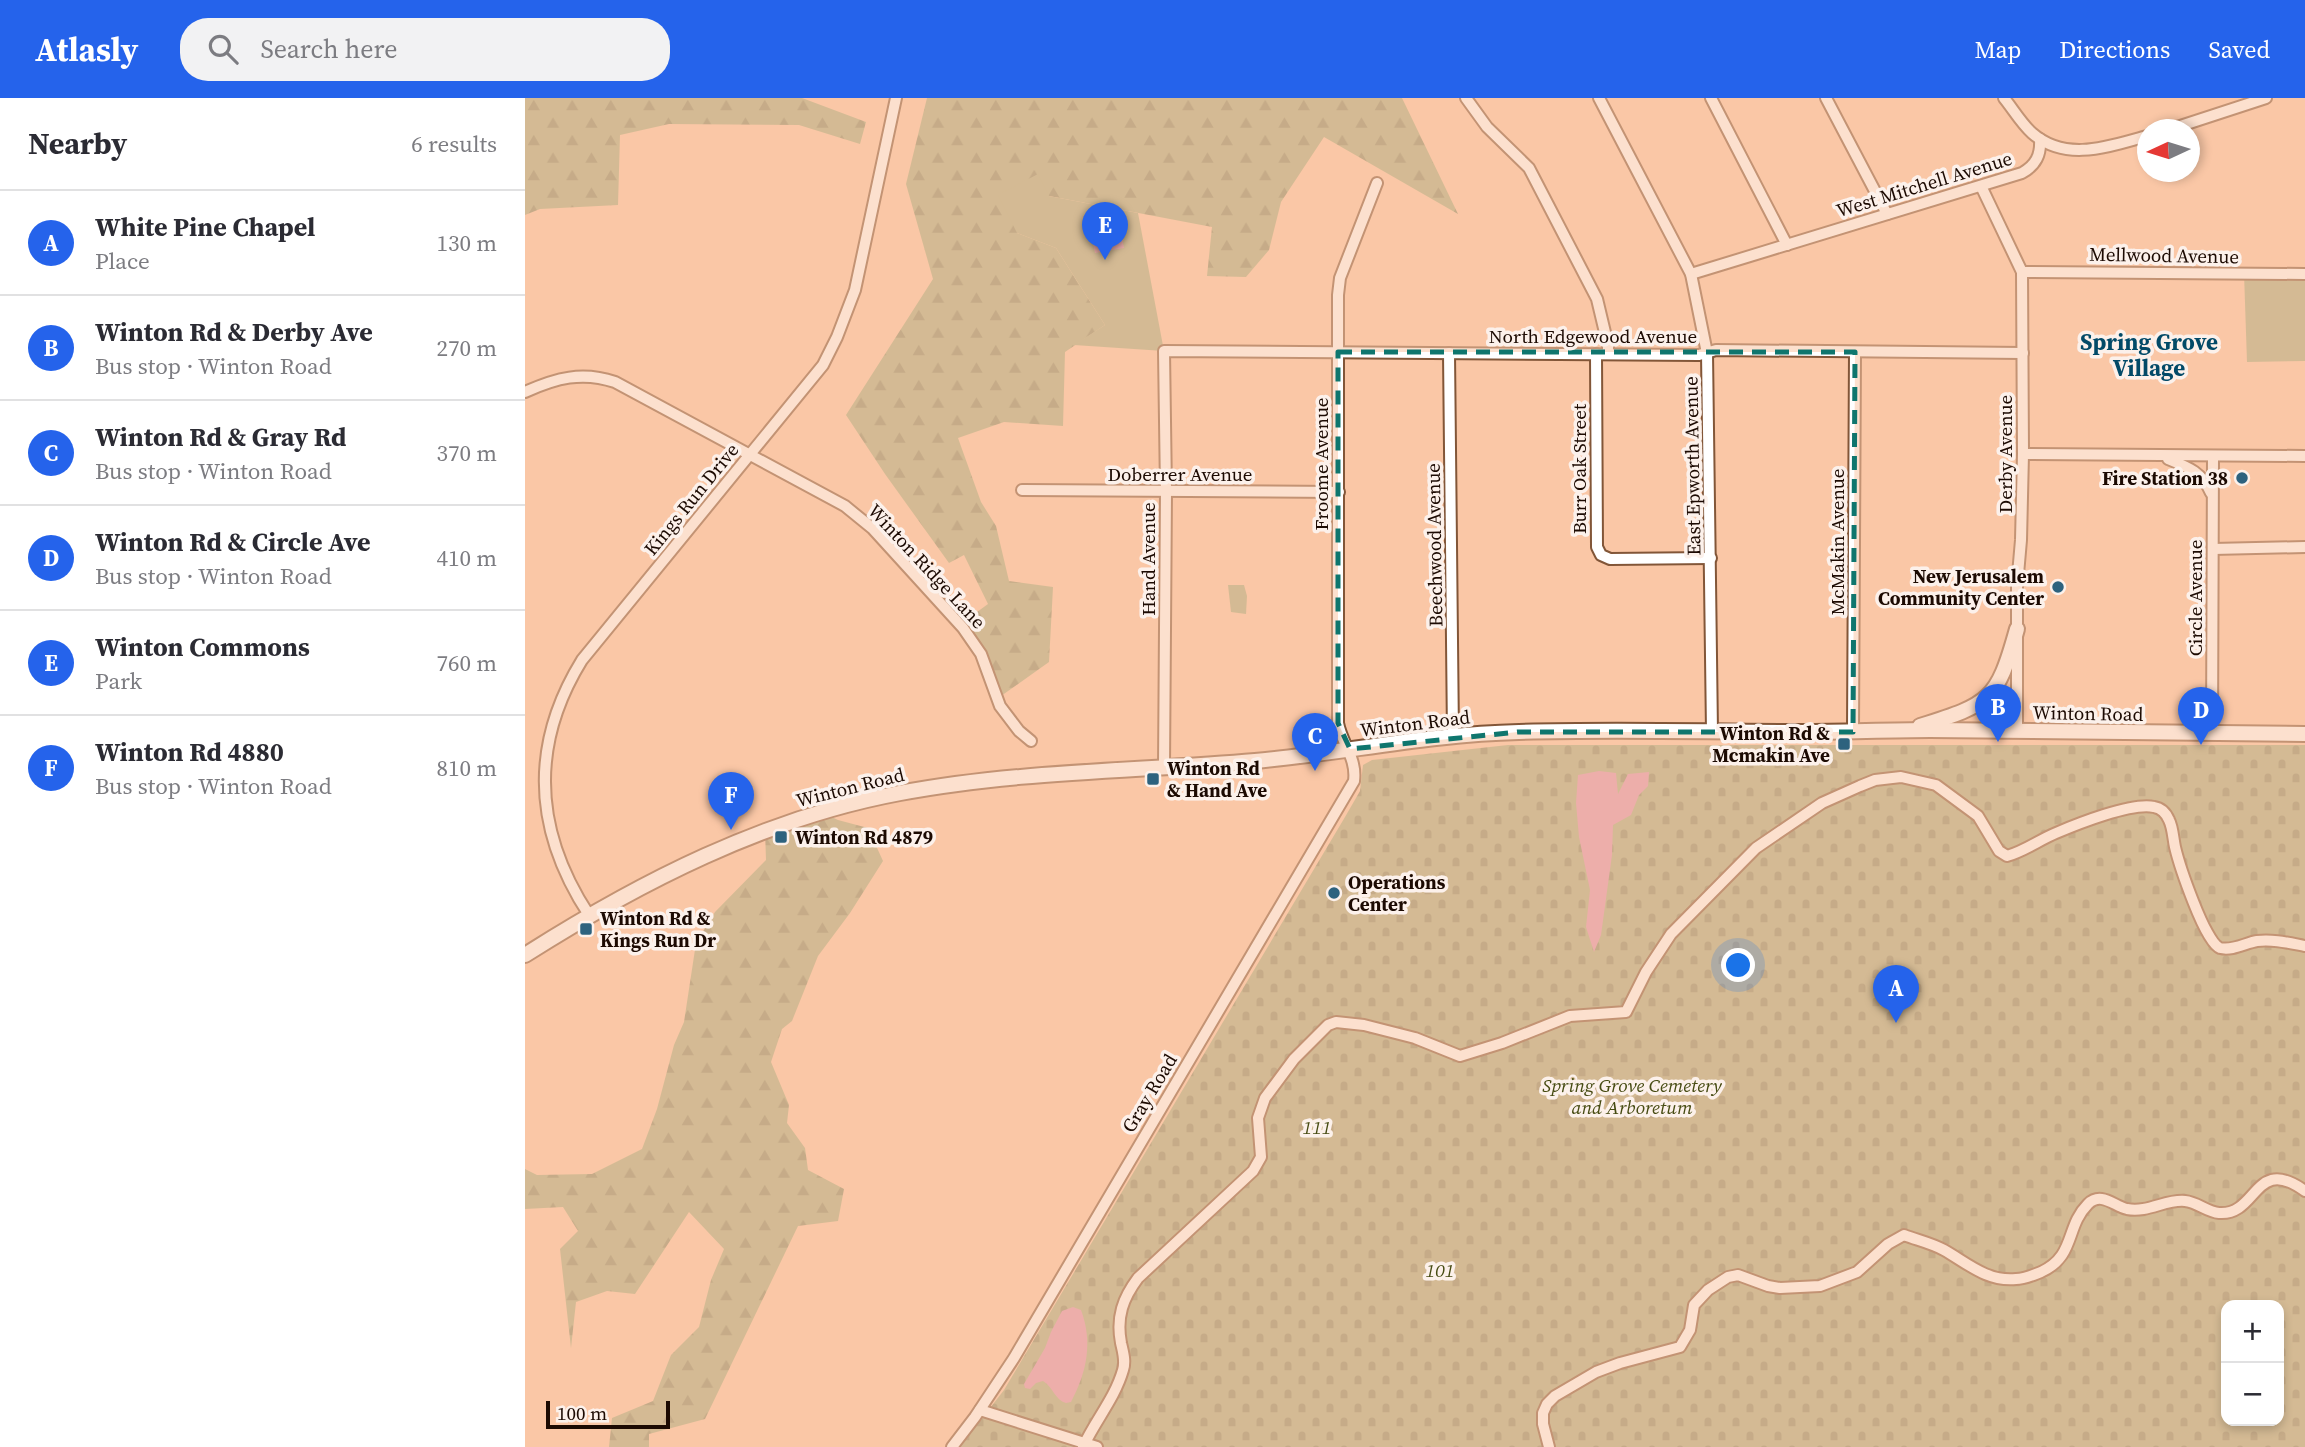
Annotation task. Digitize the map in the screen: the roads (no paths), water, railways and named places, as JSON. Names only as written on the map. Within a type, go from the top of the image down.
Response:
[{"type":"main road","points":[[1905,731],[1971,709],[1982,702],[2006,670],[2017,629]]},
{"type":"main road","name":"Winton Road","points":[[525,955],[589,915],[748,837],[784,823],[863,801],[964,783],[1256,761],[1453,736],[1518,732],[2017,731],[2305,734]]},
{"type":"street","name":"Kings Run Drive","points":[[589,915],[562,866],[551,835],[547,813],[544,774],[546,755],[553,720],[561,698],[582,660],[819,372],[846,316],[862,264],[896,98]]},
{"type":"street","points":[[1466,98],[1487,127],[1529,168],[1597,299],[1608,354]]},
{"type":"street","name":"East Epworth Avenue","points":[[1599,98],[1691,274],[1707,353],[1713,732]]},
{"type":"street","points":[[1711,98],[1787,245]]},
{"type":"street","points":[[1826,98],[1887,214]]},
{"type":"street","points":[[2004,98],[2029,131],[2066,149],[2100,149],[2137,138]]},
{"type":"street","points":[[2200,120],[2266,98]]},
{"type":"street","name":"West Mitchell Avenue","points":[[1691,274],[2022,173],[2032,166],[2039,156],[2041,139]]},
{"type":"street","name":"Froome Avenue","points":[[1350,749],[1342,738],[1338,723],[1338,295],[1340,278],[1377,183]]},
{"type":"street","name":"Derby Avenue","points":[[1981,186],[2022,272],[2023,454],[2017,629],[2017,731]]},
{"type":"street","name":"Mellwood Avenue","points":[[2022,272],[2305,274]]},
{"type":"street","name":"North Edgewood Avenue","points":[[1164,351],[1699,355],[1716,350],[2022,353]]},
{"type":"street","name":"Hand Avenue","points":[[1164,351],[1164,767]]},
{"type":"street","name":"McMakin Avenue","points":[[1853,732],[1855,352]]},
{"type":"street","name":"Beechwood Avenue","points":[[1449,354],[1453,736]]},
{"type":"street","name":"Burr Oak Street","points":[[1596,354],[1598,552],[1610,559],[1711,558]]},
{"type":"street","name":"Winton Ridge Lane","points":[[525,393],[548,382],[568,377],[604,378],[845,506],[872,528],[973,640],[988,669],[1000,706],[1031,741]]},
{"type":"street","name":"Circle Avenue","points":[[2023,454],[2213,457],[2212,733]]},
{"type":"street","name":"Circle Avenue","points":[[2159,456],[2198,473],[2207,482],[2214,506]]},
{"type":"street","points":[[2213,457],[2305,456]]},
{"type":"street","name":"Doberrer Avenue","points":[[1022,490],[1339,492]]},
{"type":"street","points":[[2213,549],[2305,547]]},
{"type":"street","name":"Gray Road","points":[[952,1447],[1014,1358],[1354,781],[1355,766],[1350,749]]},
{"type":"street","points":[[1083,1445],[1117,1387],[1125,1366],[1119,1314],[1128,1291],[1138,1278],[1253,1171],[1261,1157],[1258,1118],[1265,1098],[1294,1059],[1328,1026],[1343,1021],[1364,1025],[1415,1038],[1460,1056],[1502,1043],[1570,1016],[1626,1012],[1646,972],[1671,934],[1756,848],[1822,803],[1860,786],[1875,780],[1901,776],[1936,785],[1978,816],[1999,850],[2007,856],[2027,849],[2056,833],[2131,807],[2154,807],[2163,810],[2170,822],[2175,848],[2201,922],[2210,940],[2218,948],[2230,949],[2257,941],[2305,946]]},
{"type":"street","points":[[1549,1447],[1543,1424],[1546,1404],[1596,1372],[1680,1347],[1690,1330],[1694,1305],[1728,1276],[1738,1275],[1780,1288],[1820,1286],[1857,1272],[1888,1244],[1904,1235],[1943,1249],[1983,1274],[2001,1279],[2018,1279],[2032,1276],[2058,1262],[2077,1220],[2090,1202],[2098,1198],[2126,1209],[2142,1209],[2184,1201],[2221,1213],[2239,1209],[2258,1187],[2270,1179],[2283,1180],[2305,1191]]},
{"type":"street","points":[[980,1410],[1083,1445],[1097,1447]]},
{"type":"place","name":"Winton Commons","points":[[1105,260]]},
{"type":"place","name":"Fire Station 38","points":[[2242,478]]},
{"type":"place","name":"New Jerusalem Community Center","points":[[2058,587]]},
{"type":"place","name":"Winton Rd & Derby Ave","points":[[1998,742]]},
{"type":"place","name":"Winton Rd & Mcmakin Ave","points":[[1844,744]]},
{"type":"place","name":"Winton Rd & Circle Ave","points":[[2201,745]]},
{"type":"place","name":"Winton Rd & Gray Rd","points":[[1315,771]]},
{"type":"place","name":"Winton Rd & Hand Ave","points":[[1153,779]]},
{"type":"place","name":"Winton Rd 4880","points":[[731,830]]},
{"type":"place","name":"Winton Rd 4879","points":[[781,837]]},
{"type":"place","name":"Operations Center","points":[[1334,893]]},
{"type":"place","name":"Winton Rd & Kings Run Dr","points":[[586,929]]},
{"type":"place","name":"White Pine Chapel","points":[[1896,1023]]},
{"type":"district","name":"Spring Grove Village","points":[[2149,355]]},
{"type":"park label","name":"Spring Grove Cemetery and Arboretum","points":[[1632,1096]]},
{"type":"park label","name":"111","points":[[1317,1127]]},
{"type":"park label","name":"101","points":[[1440,1270]]}]
